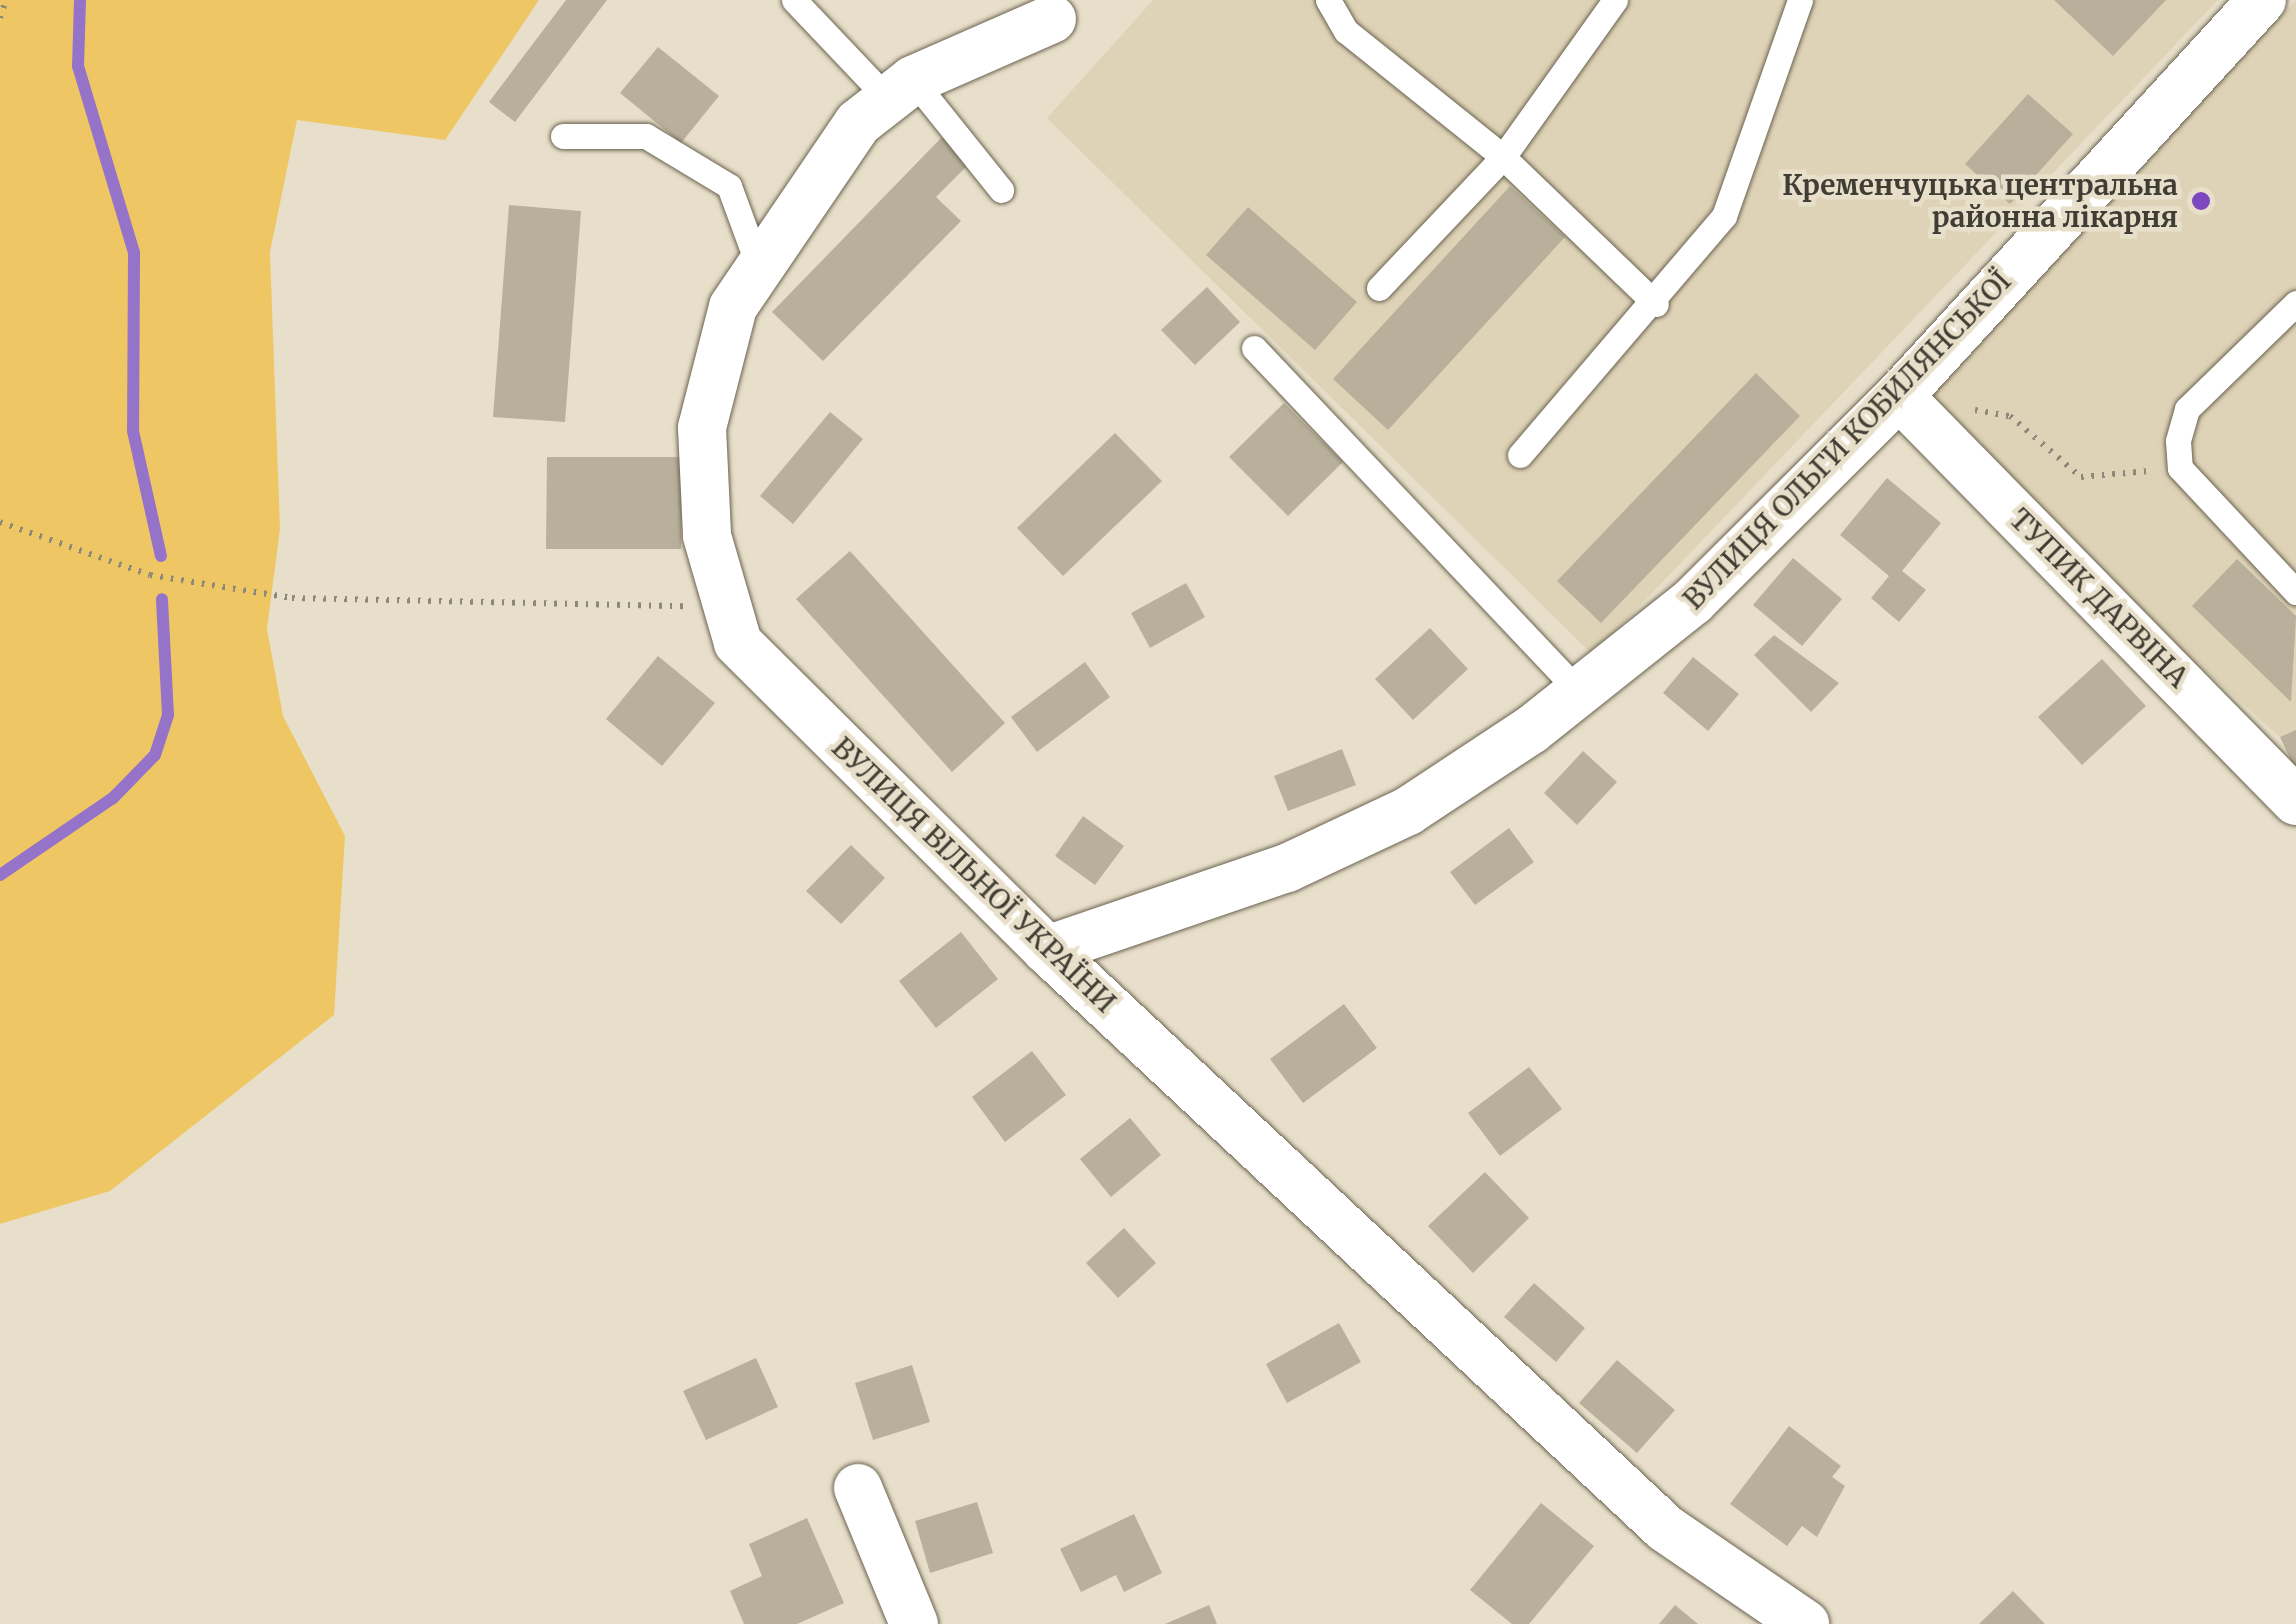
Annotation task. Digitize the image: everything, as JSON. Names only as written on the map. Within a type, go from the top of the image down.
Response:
[{"type":"street","name":"ВУЛИЦЯ ОЛЬГИ КОБИЛЯНСЬКОЇ","points":[[1047,950],[1287,868],[1408,812],[1579,692],[1693,601],[1899,396],[2262,0]]},
{"type":"street","name":"ВУЛИЦЯ ВІЛЬНОЇ УКРАЇНИ","points":[[1052,19],[900,89],[756,262],[733,308],[702,428],[707,536],[738,643],[1047,950],[1665,1528],[1805,1624]]},
{"type":"street","name":"ТУПИК ДАРВІНА","points":[[1899,396],[2296,801]]},
{"type":"street","points":[[858,1488],[914,1624]]},
{"type":"lane","points":[[794,0],[900,89],[1002,190]]},
{"type":"lane","points":[[1328,0],[1346,31],[1503,158],[1656,304]]},
{"type":"lane","points":[[1380,288],[1503,158],[1615,0]]},
{"type":"lane","points":[[1520,455],[1656,304],[1724,216],[1800,0]]},
{"type":"lane","points":[[562,136],[646,136],[729,186],[756,262]]},
{"type":"lane","points":[[2296,303],[2187,409],[2180,468],[2296,592]]},
{"type":"lane","points":[[1254,348],[1579,692]]},
{"type":"path","points":[[0,18],[6,0]]},
{"type":"path","points":[[1899,396],[2010,416],[2081,477],[2180,468]]},
{"type":"path","points":[[0,522],[150,575],[292,598],[522,606],[640,599],[730,614]]},
{"type":"shaded area","points":[[0,0],[539,0],[445,140],[297,120],[270,252],[280,529],[267,629],[283,716],[345,836],[334,1015],[110,1191],[0,1224]]},
{"type":"shaded area","points":[[1153,0],[2218,0],[1593,655],[1047,118]]},
{"type":"shaded area","name":"Кременчуцька центральна районна лікарня","points":[[2296,0],[2296,771],[2280,737],[2048,532],[1920,402]]},
{"type":"building","points":[[566,0],[607,0],[515,122],[489,102]]},
{"type":"building","points":[[2054,0],[2166,0],[2113,56]]},
{"type":"building","points":[[658,47],[719,96],[681,143],[620,93]]},
{"type":"building","points":[[2028,94],[2073,134],[2010,204],[1965,164]]},
{"type":"building","points":[[942,137],[969,164],[936,197],[961,221],[823,361],[772,312]]},
{"type":"building","points":[[1510,186],[1565,237],[1388,430],[1333,379]]},
{"type":"building","points":[[509,205],[581,211],[565,422],[493,417]]},
{"type":"building","points":[[1248,207],[1357,302],[1315,350],[1206,255]]},
{"type":"building","points":[[1207,287],[1240,322],[1195,365],[1161,330]]},
{"type":"building","points":[[1756,373],[1800,416],[1601,623],[1557,581]]},
{"type":"building","points":[[1284,403],[1343,462],[1288,516],[1229,457]]},
{"type":"building","points":[[830,412],[863,439],[793,524],[760,496]]},
{"type":"building","points":[[1115,433],[1162,481],[1063,576],[1017,528]]},
{"type":"building","points":[[547,457],[682,457],[681,549],[546,549]]},
{"type":"building","points":[[1887,478],[1941,523],[1902,571],[1926,590],[1899,622],[1871,598],[1889,576],[1840,535]]},
{"type":"building","points":[[850,551],[1005,723],[952,772],[796,599]]},
{"type":"building","points":[[1793,558],[1842,599],[1802,646],[1753,605]]},
{"type":"building","points":[[2237,559],[2296,616],[2291,702],[2192,606]]},
{"type":"building","points":[[1186,583],[1205,617],[1150,648],[1131,613]]},
{"type":"building","points":[[1430,628],[1468,669],[1413,720],[1375,679]]},
{"type":"building","points":[[1774,635],[1839,683],[1811,712],[1754,655]]},
{"type":"building","points":[[658,656],[715,703],[662,766],[606,719]]},
{"type":"building","points":[[1693,657],[1739,694],[1708,731],[1663,693]]},
{"type":"building","points":[[2102,659],[2146,706],[2082,765],[2038,717]]},
{"type":"building","points":[[1085,662],[1110,697],[1037,752],[1011,717]]},
{"type":"building","points":[[2296,730],[2296,771],[2280,737]]},
{"type":"building","points":[[1342,749],[1356,785],[1288,811],[1274,776]]},
{"type":"building","points":[[1583,751],[1617,782],[1577,825],[1544,793]]},
{"type":"building","points":[[1083,816],[1124,846],[1095,885],[1055,856]]},
{"type":"building","points":[[1509,828],[1534,862],[1475,905],[1450,872]]},
{"type":"building","points":[[851,845],[885,878],[841,924],[806,891]]},
{"type":"building","points":[[961,932],[998,979],[936,1028],[899,981]]},
{"type":"building","points":[[1344,1004],[1377,1048],[1303,1103],[1270,1059]]},
{"type":"building","points":[[1032,1051],[1066,1095],[1005,1142],[972,1097]]},
{"type":"building","points":[[1529,1067],[1562,1109],[1500,1156],[1468,1113]]},
{"type":"building","points":[[1130,1118],[1161,1155],[1111,1197],[1080,1159]]},
{"type":"building","points":[[1485,1172],[1529,1218],[1473,1273],[1428,1226]]},
{"type":"building","points":[[1124,1228],[1156,1263],[1118,1298],[1086,1263]]},
{"type":"building","points":[[1534,1283],[1585,1328],[1556,1362],[1504,1317]]},
{"type":"building","points":[[1339,1323],[1361,1362],[1287,1403],[1266,1364]]},
{"type":"building","points":[[756,1358],[778,1407],[706,1440],[683,1391]]},
{"type":"building","points":[[1617,1360],[1675,1410],[1637,1453],[1579,1403]]},
{"type":"building","points":[[912,1365],[930,1422],[873,1440],[855,1383]]},
{"type":"building","points":[[1789,1426],[1841,1466],[1832,1477],[1845,1486],[1817,1537],[1802,1526],[1787,1546],[1730,1504]]},
{"type":"building","points":[[977,1502],[993,1553],[930,1573],[915,1521]]},
{"type":"building","points":[[1541,1503],[1594,1546],[1529,1624],[1512,1624],[1470,1590]]},
{"type":"building","points":[[1134,1514],[1162,1573],[1124,1592],[1116,1575],[1081,1592],[1060,1549]]},
{"type":"building","points":[[807,1518],[844,1603],[797,1624],[744,1624],[730,1591],[762,1576],[749,1544]]},
{"type":"building","points":[[2013,1591],[2045,1624],[1979,1624]]},
{"type":"building","points":[[1209,1605],[1217,1624],[1165,1624]]},
{"type":"building","points":[[1675,1605],[1698,1624],[1659,1624]]},
{"type":"waterway","points":[[80,0],[78,66],[134,253],[133,431],[161,556]]},
{"type":"waterway","points":[[0,875],[113,798],[155,755],[168,715],[162,599]]},
{"type":"place","name":"Кременчуцька центральна районна лікарня","points":[[2201,201]]}]
